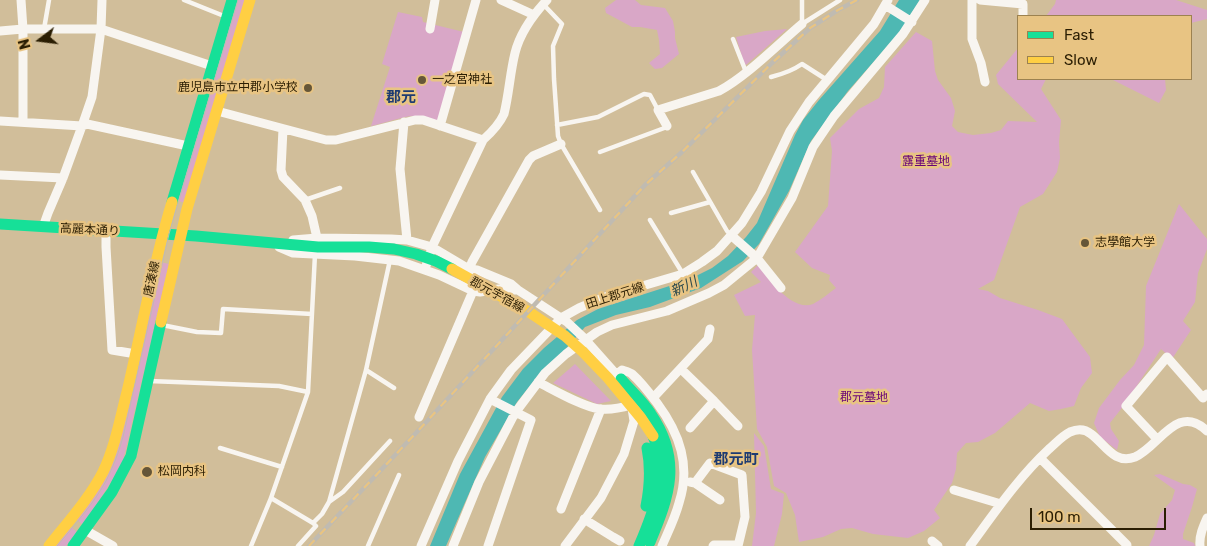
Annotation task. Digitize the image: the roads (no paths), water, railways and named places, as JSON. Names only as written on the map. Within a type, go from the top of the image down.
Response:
[{"type":"street","points":[[21,0],[23,29],[22,122]]},
{"type":"street","points":[[43,227],[92,97],[101,29],[102,0]]},
{"type":"street","name":"唐湊線","points":[[49,546],[95,485],[110,456],[117,436],[162,234],[232,0]]},
{"type":"street","name":"唐湊線","points":[[73,546],[112,494],[128,462],[135,440],[188,203],[250,0]]},
{"type":"street","points":[[430,29],[435,0]]},
{"type":"street","points":[[440,126],[476,0]]},
{"type":"street","points":[[502,0],[534,15]]},
{"type":"street","points":[[453,546],[479,482],[514,412],[545,373],[584,338],[612,325],[667,311],[709,293],[724,285],[757,258],[792,198],[814,147],[834,116],[912,22],[926,0]]},
{"type":"street","points":[[972,0],[972,39],[981,63],[985,82]]},
{"type":"street","points":[[980,0],[1022,4],[1023,15]]},
{"type":"street","points":[[425,270],[432,247],[484,140],[494,131],[504,114],[516,52],[521,38],[534,15],[545,2]]},
{"type":"street","points":[[886,3],[912,22]]},
{"type":"street","name":"田上郡元線","points":[[421,546],[458,461],[490,399],[511,370],[579,308],[605,297],[683,274],[717,251],[742,223],[761,192],[790,131],[809,102],[874,24],[886,3]]},
{"type":"street","points":[[667,126],[658,110],[719,91],[726,87],[802,24]]},
{"type":"street","points":[[0,31],[23,29],[101,29],[212,66]]},
{"type":"street","points":[[216,111],[326,140],[336,140],[415,120],[422,120],[484,140]]},
{"type":"street","points":[[0,121],[82,126],[87,124],[188,146]]},
{"type":"street","points":[[404,122],[400,169],[407,240]]},
{"type":"street","points":[[284,129],[281,170],[283,177],[305,200],[312,216],[317,238]]},
{"type":"street","points":[[469,269],[529,160],[533,156],[561,144]]},
{"type":"street","points":[[0,175],[63,178]]},
{"type":"street","name":"高麗本通り","points":[[0,224],[181,235]]},
{"type":"street","points":[[106,230],[112,350],[136,354]]},
{"type":"street","name":"郡元宇宿線","points":[[181,235],[314,247],[406,251],[431,259],[536,316],[554,328],[583,352],[614,386],[631,406],[654,439],[660,464],[660,485],[658,496],[639,546]]},
{"type":"street","points":[[732,236],[757,258],[781,288]]},
{"type":"street","points":[[269,242],[317,238],[407,240],[432,247],[487,280],[489,284],[486,291]]},
{"type":"street","points":[[269,242],[293,253],[400,261],[439,275],[473,291],[480,292],[505,288],[518,290]]},
{"type":"street","points":[[469,269],[477,270],[511,284],[564,320],[584,338],[652,415],[661,432],[670,458],[671,474],[662,515],[649,546]]},
{"type":"street","points":[[420,417],[473,291]]},
{"type":"street","points":[[654,398],[708,340],[710,329]]},
{"type":"street","points":[[1157,439],[1126,406],[1167,358],[1203,398],[1207,394]]},
{"type":"street","points":[[681,369],[738,426]]},
{"type":"street","points":[[619,377],[622,370],[632,374],[668,417],[678,439],[684,463],[684,481],[679,504],[662,546]]},
{"type":"street","points":[[608,546],[621,541],[646,506],[651,477],[647,444],[634,421],[626,388],[619,377]]},
{"type":"street","points":[[538,382],[590,407],[601,409],[621,408],[631,405]]},
{"type":"street","points":[[488,546],[532,420],[490,399]]},
{"type":"street","points":[[690,428],[714,401]]},
{"type":"street","points":[[561,509],[601,409]]},
{"type":"street","points":[[565,546],[601,498],[628,444],[634,421]]},
{"type":"street","points":[[970,546],[1021,478],[1062,437],[1071,432],[1084,430],[1119,458],[1131,458],[1139,455],[1172,426],[1182,422],[1189,421],[1198,424],[1207,432]]},
{"type":"street","points":[[1040,458],[1114,531],[1126,546]]},
{"type":"street","points":[[695,483],[710,463],[742,475],[745,518],[738,546],[713,546]]},
{"type":"street","points":[[684,481],[695,483],[720,500]]},
{"type":"street","points":[[954,490],[1000,504]]},
{"type":"street","points":[[1200,546],[1201,532],[1207,518]]},
{"type":"street","points":[[584,519],[621,541]]},
{"type":"street","points":[[85,530],[113,546]]},
{"type":"lane","points":[[44,29],[49,0]]},
{"type":"lane","points":[[184,0],[227,17]]},
{"type":"lane","points":[[802,0],[802,24]]},
{"type":"lane","points":[[802,24],[840,0]]},
{"type":"lane","points":[[545,2],[562,24],[553,46],[558,136],[600,210]]},
{"type":"lane","points":[[733,39],[746,72]]},
{"type":"lane","points":[[771,77],[789,72],[802,64],[827,80]]},
{"type":"lane","points":[[557,125],[598,118],[644,94],[650,95],[658,110]]},
{"type":"lane","points":[[600,152],[667,126]]},
{"type":"lane","points":[[693,172],[726,231],[732,236]]},
{"type":"lane","points":[[305,200],[340,188]]},
{"type":"lane","points":[[672,213],[710,202]]},
{"type":"lane","points":[[650,220],[683,274]]},
{"type":"lane","points":[[251,546],[271,498],[308,392],[314,254]]},
{"type":"lane","points":[[313,523],[322,514],[329,502],[366,370],[390,260]]},
{"type":"lane","points":[[160,325],[198,332],[221,333],[223,309],[312,314]]},
{"type":"lane","points":[[366,370],[394,388]]},
{"type":"lane","points":[[148,381],[279,386],[308,392]]},
{"type":"lane","points":[[329,502],[343,492],[390,441]]},
{"type":"lane","points":[[220,448],[282,467]]},
{"type":"lane","points":[[368,546],[399,475]]},
{"type":"lane","points":[[271,498],[316,526],[298,546]]},
{"type":"water","name":"新川","points":[[899,0],[920,0],[900,32],[848,91],[811,141],[789,191],[759,244],[743,261],[701,288],[650,307],[616,315],[585,327],[561,354],[542,371],[517,402],[485,457],[446,546],[430,546],[460,474],[502,397],[523,369],[577,320],[598,309],[688,280],[712,268],[728,256],[757,223],[803,120],[880,31]]},
{"type":"tram line","points":[[57,546],[96,497],[106,481],[120,448],[169,234],[238,0]]},
{"type":"railway","points":[[309,546],[645,185],[682,152],[810,28],[857,0]]},
{"type":"place","name":"一之宮神社","points":[[422,80]]},
{"type":"place","name":"鹿児島市立中郡小学校","points":[[308,88]]},
{"type":"place","name":"志學館大学","points":[[1085,243]]},
{"type":"place","name":"松岡内科","points":[[147,472]]},
{"type":"district","name":"郡元","points":[[401,98]]},
{"type":"district","name":"郡元町","points":[[736,460]]},
{"type":"park label","name":"露重墓地","points":[[926,162]]},
{"type":"park label","name":"郡元墓地","points":[[864,398]]}]
